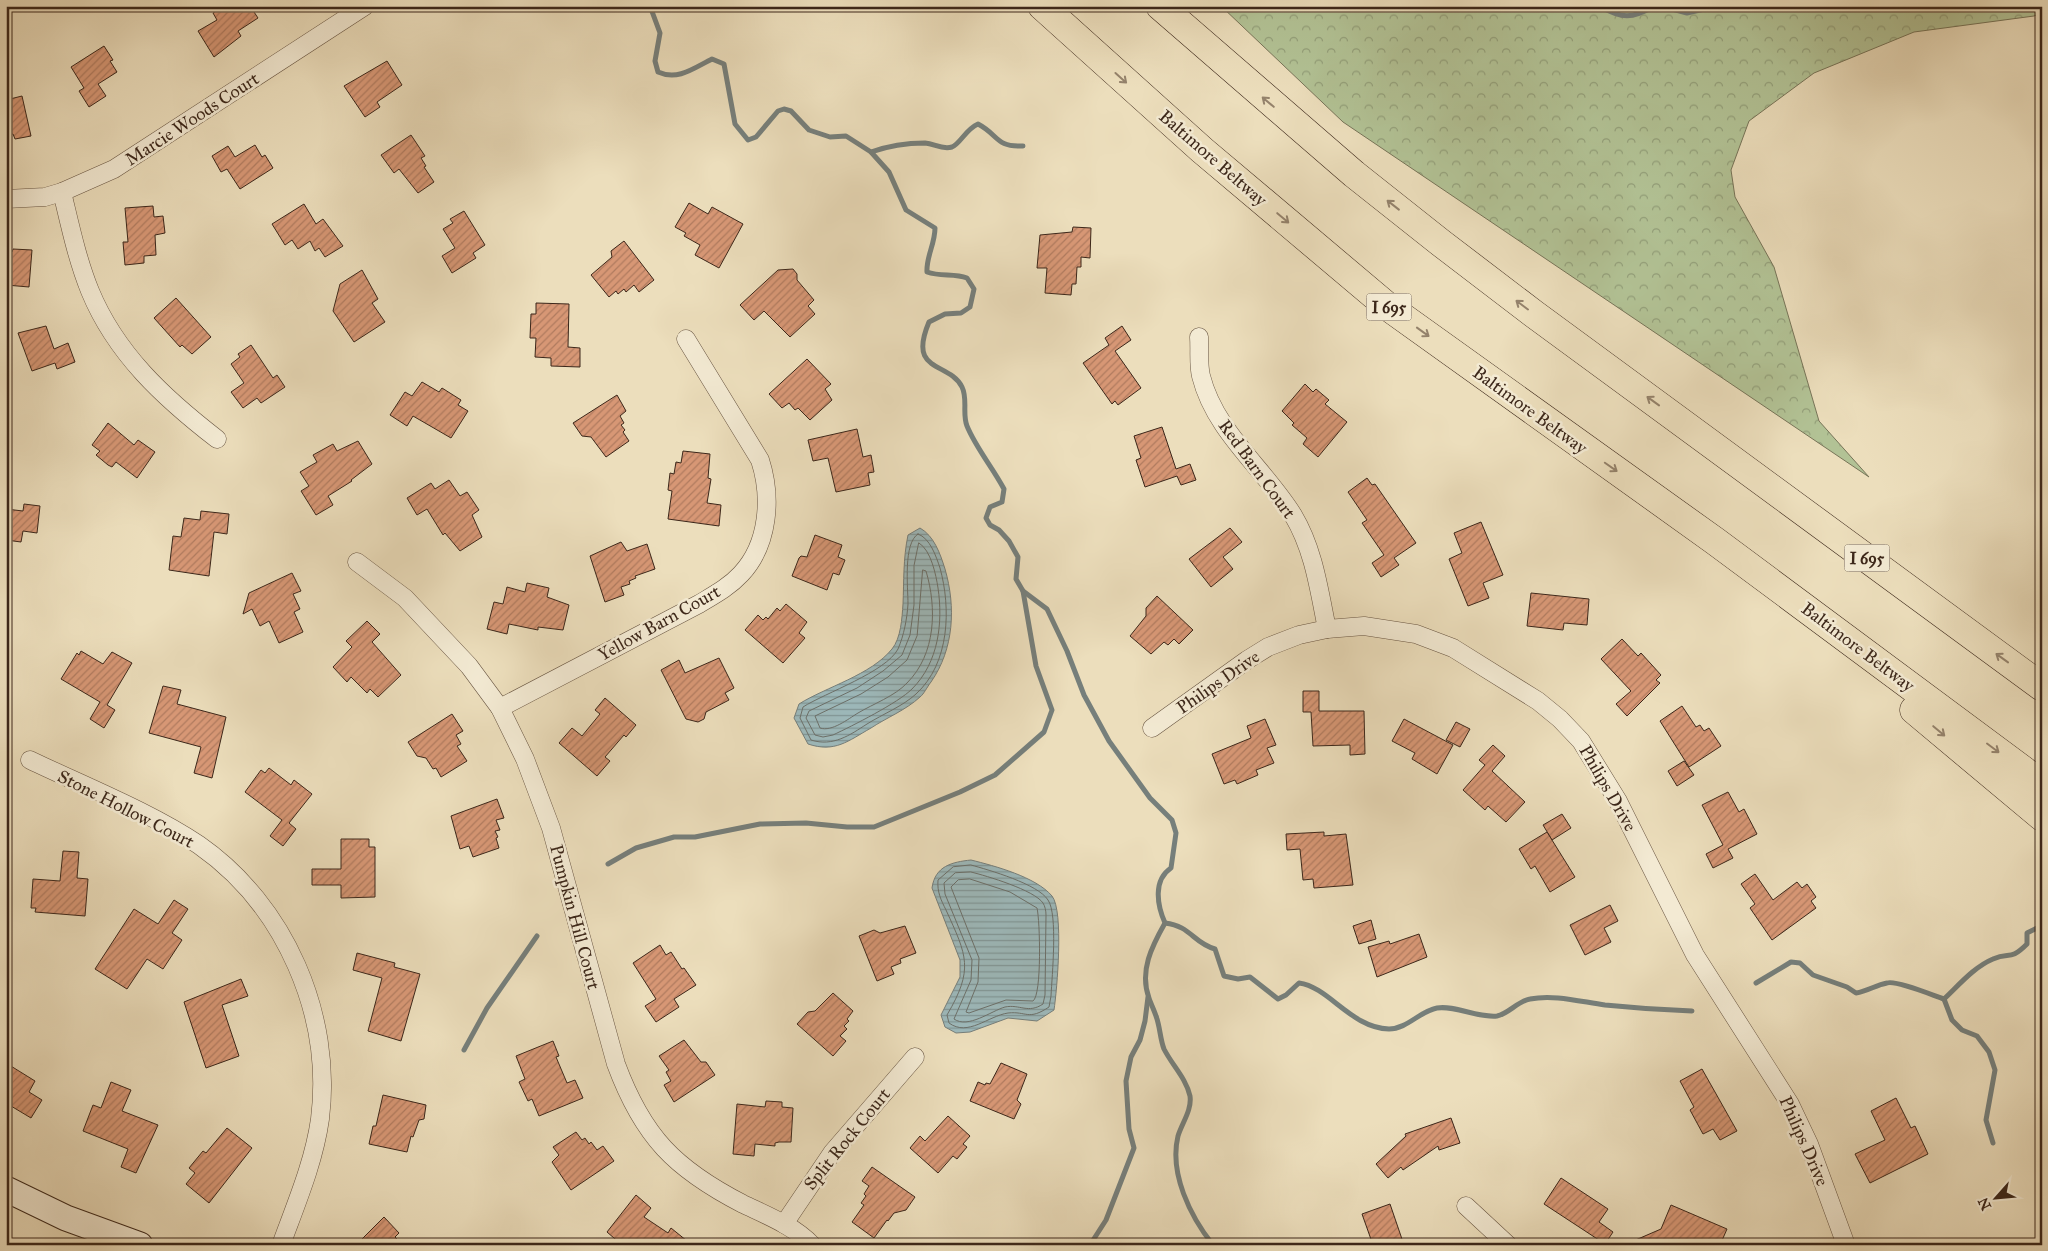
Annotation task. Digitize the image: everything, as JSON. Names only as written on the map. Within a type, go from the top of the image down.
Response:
[{"type":"highway","name":"Baltimore Beltway","points":[[1042,6],[1202,150],[1387,306],[1715,541],[2042,784]]},
{"type":"highway","name":"I 695","points":[[1160,6],[1354,174],[1527,308],[2042,686]]},
{"type":"highway","points":[[1692,430],[1730,445],[2042,663]]},
{"type":"highway","points":[[1715,541],[2042,817]]},
{"type":"street","name":"Marcie Woods Court","points":[[6,199],[44,197],[62,192],[114,169],[365,6]]},
{"type":"street","points":[[62,192],[81,266],[96,305],[113,334],[128,357],[156,388],[217,439]]},
{"type":"street","name":"Red Barn Court","points":[[1199,338],[1201,374],[1210,401],[1226,429],[1272,484],[1294,517],[1309,546],[1328,629]]},
{"type":"street","name":"Yellow Barn Court","points":[[500,708],[699,604],[724,588],[741,574],[755,553],[764,530],[768,502],[766,478],[760,460],[686,339]]},
{"type":"street","name":"Pumpkin Hill Court","points":[[357,562],[412,604],[469,666],[500,708],[539,791],[616,1064],[627,1093],[641,1120],[682,1166],[710,1187],[784,1224],[812,1245]]},
{"type":"street","name":"Philips Drive","points":[[1152,728],[1254,656],[1299,636],[1328,629],[1364,626],[1416,634],[1453,648],[1538,701],[1581,741],[1618,802],[1711,983],[1762,1058],[1790,1104],[1809,1144],[1846,1245]]},
{"type":"street","name":"Stone Hollow Court","points":[[30,760],[173,830],[200,846],[243,884],[260,904],[289,948],[309,998],[315,1020],[323,1089],[314,1146],[281,1245]]},
{"type":"street","name":"Split Rock Court","points":[[784,1224],[832,1153],[915,1057]]},
{"type":"street","points":[[6,1189],[66,1218],[140,1245]]},
{"type":"street","points":[[1466,1206],[1508,1245]]},
{"type":"green space","points":[[1221,6],[2042,6],[2042,13],[2034,16],[1914,32],[1814,73],[1749,121],[1731,170],[1735,197],[1774,267],[1819,421],[1869,477],[1343,122]]},
{"type":"water","points":[[920,528],[933,540],[939,551],[951,598],[951,627],[939,669],[923,694],[914,702],[855,737],[834,746],[826,747],[808,744],[794,718],[799,704],[872,666],[883,658],[895,644],[899,634],[903,604],[906,544],[908,535]]},
{"type":"water","points":[[971,860],[992,865],[1036,883],[1052,896],[1056,904],[1059,951],[1054,1010],[1037,1021],[1008,1018],[970,1032],[956,1033],[945,1027],[941,1015],[960,977],[960,960],[932,888],[937,875],[946,866]]},
{"type":"building","points":[[224,6],[250,6],[258,18],[238,31],[241,36],[214,57],[198,31],[217,20],[213,13]]},
{"type":"building","points":[[104,46],[113,60],[110,61],[117,72],[98,84],[106,96],[89,107],[79,91],[84,88],[71,67]]},
{"type":"building","points":[[387,61],[402,85],[377,102],[380,107],[365,117],[344,86]]},
{"type":"building","points":[[22,96],[31,136],[15,139],[13,134],[6,135],[6,100]]},
{"type":"building","points":[[411,135],[425,156],[421,158],[426,166],[424,167],[434,182],[418,193],[399,169],[394,173],[381,155]]},
{"type":"building","points":[[255,145],[262,157],[265,155],[273,168],[240,189],[227,169],[221,172],[212,156],[228,146],[235,157]]},
{"type":"building","points":[[689,203],[708,214],[712,207],[743,224],[719,268],[695,255],[700,245],[684,236],[686,233],[675,227]]},
{"type":"building","points":[[304,204],[316,224],[323,219],[343,246],[325,257],[319,248],[315,251],[310,241],[298,249],[292,240],[285,245],[272,224]]},
{"type":"building","points":[[153,206],[154,217],[163,216],[165,233],[155,235],[156,255],[144,256],[144,263],[125,265],[123,242],[128,242],[125,208]]},
{"type":"building","points":[[464,211],[485,245],[473,253],[476,258],[452,273],[442,256],[455,248],[443,229],[453,223],[450,219]]},
{"type":"building","points":[[1073,227],[1091,228],[1090,258],[1081,257],[1081,267],[1077,267],[1076,284],[1072,284],[1071,295],[1045,293],[1047,268],[1037,268],[1040,235],[1072,232]]},
{"type":"building","points":[[624,241],[654,280],[639,292],[634,285],[626,292],[624,289],[618,294],[616,291],[609,297],[591,275],[612,257],[611,251]]},
{"type":"building","points":[[13,249],[32,250],[29,287],[6,285],[6,252],[12,252]]},
{"type":"building","points":[[793,269],[797,274],[797,280],[814,300],[808,306],[815,314],[790,337],[764,311],[754,320],[740,305],[778,270]]},
{"type":"building","points":[[362,270],[378,299],[372,303],[385,322],[354,342],[333,311],[340,284]]},
{"type":"building","points":[[176,298],[211,337],[192,354],[182,345],[180,347],[154,318]]},
{"type":"building","points":[[536,303],[569,304],[568,347],[580,348],[580,367],[551,366],[551,358],[535,357],[536,338],[530,338],[531,314],[536,314]]},
{"type":"building","points":[[46,326],[54,349],[68,343],[75,362],[57,369],[55,363],[32,371],[18,333]]},
{"type":"building","points":[[1122,326],[1131,340],[1115,351],[1141,388],[1118,405],[1115,401],[1112,404],[1083,363],[1109,345],[1105,338]]},
{"type":"building","points":[[251,345],[273,378],[277,375],[285,387],[261,403],[257,398],[243,408],[231,392],[244,383],[231,364],[240,357],[238,354]]},
{"type":"building","points":[[807,359],[831,384],[825,389],[832,400],[810,420],[798,408],[795,410],[789,403],[782,408],[769,394]]},
{"type":"building","points":[[422,382],[439,392],[442,388],[461,400],[458,405],[468,411],[451,438],[413,416],[407,426],[390,415],[405,392],[412,396]]},
{"type":"building","points":[[1305,384],[1313,392],[1316,389],[1329,400],[1325,404],[1347,422],[1318,457],[1303,444],[1307,438],[1292,425],[1294,423],[1282,411]]},
{"type":"building","points":[[617,395],[626,411],[620,416],[624,423],[621,425],[625,430],[623,432],[629,441],[606,457],[591,437],[582,436],[573,423]]},
{"type":"building","points":[[108,423],[134,445],[138,440],[155,452],[137,478],[116,462],[112,467],[96,455],[100,451],[92,445]]},
{"type":"building","points":[[1162,427],[1176,469],[1190,464],[1196,480],[1181,485],[1177,476],[1145,487],[1136,460],[1141,458],[1134,436]]},
{"type":"building","points":[[857,429],[863,457],[871,455],[874,472],[868,473],[870,485],[836,492],[828,458],[813,461],[808,440]]},
{"type":"building","points":[[358,441],[372,464],[352,481],[328,496],[333,505],[316,515],[301,491],[309,486],[300,472],[317,462],[313,455],[333,444],[337,451]]},
{"type":"building","points":[[683,451],[710,454],[708,478],[711,479],[707,503],[721,505],[719,526],[668,519],[672,491],[668,490],[670,473],[674,474],[676,462],[681,463]]},
{"type":"building","points":[[1367,478],[1372,485],[1375,484],[1416,543],[1394,558],[1399,565],[1381,577],[1372,563],[1384,555],[1362,523],[1367,520],[1348,492]]},
{"type":"building","points":[[449,480],[460,496],[467,492],[479,510],[472,515],[482,537],[460,551],[445,533],[443,535],[427,509],[417,515],[407,498],[431,483],[435,489]]},
{"type":"building","points":[[24,504],[40,506],[37,533],[23,531],[21,542],[6,540],[6,509],[23,511]]},
{"type":"building","points":[[201,511],[229,514],[227,534],[214,532],[209,576],[169,570],[173,536],[181,537],[184,518],[200,520]]},
{"type":"building","points":[[1481,522],[1503,575],[1483,583],[1489,598],[1468,606],[1449,559],[1462,553],[1454,533]]},
{"type":"building","points":[[1230,528],[1242,542],[1223,557],[1233,569],[1211,587],[1189,559]]},
{"type":"building","points":[[815,535],[842,545],[838,557],[845,560],[839,575],[833,573],[827,590],[792,576],[799,558],[801,556],[807,557]]},
{"type":"building","points":[[621,542],[627,551],[647,544],[655,569],[635,576],[636,578],[629,581],[630,584],[621,587],[624,595],[605,602],[590,556]]},
{"type":"building","points":[[292,573],[301,591],[293,594],[300,609],[294,612],[303,632],[279,643],[269,621],[260,626],[252,609],[243,614],[249,593]]},
{"type":"building","points":[[527,583],[549,588],[547,597],[569,605],[563,630],[538,627],[538,630],[509,624],[507,634],[487,629],[494,602],[503,604],[507,587],[525,592]]},
{"type":"building","points":[[1531,593],[1589,599],[1587,625],[1564,623],[1563,630],[1527,626]]},
{"type":"building","points":[[1157,596],[1193,630],[1179,644],[1174,639],[1168,645],[1164,642],[1151,654],[1130,636],[1146,616],[1146,608]]},
{"type":"building","points":[[786,604],[807,622],[799,633],[805,638],[783,663],[745,630],[758,615],[763,620],[766,617],[768,619],[777,608],[780,611]]},
{"type":"building","points":[[367,621],[380,634],[372,642],[401,675],[378,697],[370,689],[367,693],[351,677],[347,682],[333,667],[352,647],[346,641]]},
{"type":"building","points":[[1622,639],[1638,656],[1641,653],[1661,675],[1656,680],[1660,683],[1627,716],[1616,704],[1631,691],[1601,659]]},
{"type":"building","points":[[81,651],[103,664],[112,652],[132,663],[107,705],[115,710],[104,728],[90,719],[100,702],[61,679],[77,653],[79,655]]},
{"type":"building","points":[[719,658],[734,688],[725,693],[729,700],[706,712],[704,719],[698,722],[686,719],[661,670],[679,660],[685,673]]},
{"type":"building","points":[[163,686],[181,690],[177,704],[226,717],[212,778],[194,773],[201,747],[149,733]]},
{"type":"building","points":[[1303,691],[1319,691],[1319,711],[1364,711],[1365,754],[1350,755],[1350,745],[1313,746],[1311,712],[1303,712]]},
{"type":"building","points":[[605,698],[636,725],[626,737],[624,735],[605,757],[610,761],[597,776],[559,743],[572,728],[582,736],[600,714],[595,710]]},
{"type":"building","points":[[1682,706],[1696,727],[1700,725],[1704,731],[1709,728],[1721,746],[1689,767],[1660,721]]},
{"type":"building","points":[[452,714],[463,731],[456,735],[461,744],[457,746],[467,761],[441,777],[436,768],[433,769],[426,758],[417,756],[408,742]]},
{"type":"building","points":[[1265,719],[1276,745],[1267,748],[1274,763],[1256,770],[1258,775],[1237,784],[1235,780],[1224,784],[1212,754],[1251,738],[1247,726]]},
{"type":"building","points":[[1404,719],[1453,745],[1437,774],[1412,759],[1415,753],[1392,741]]},
{"type":"building","points":[[1456,722],[1470,729],[1460,747],[1446,740]]},
{"type":"building","points":[[1493,745],[1505,756],[1492,771],[1525,802],[1506,822],[1488,806],[1485,810],[1463,790],[1485,765],[1479,760]]},
{"type":"building","points":[[1684,761],[1694,775],[1677,786],[1668,771]]},
{"type":"building","points":[[269,768],[291,785],[294,780],[312,794],[289,823],[296,829],[283,846],[270,836],[282,820],[245,792],[261,770],[265,773]]},
{"type":"building","points":[[1728,792],[1739,812],[1744,809],[1757,834],[1728,849],[1733,858],[1713,868],[1706,854],[1723,845],[1702,805]]},
{"type":"building","points":[[497,799],[504,818],[496,820],[500,830],[495,831],[498,837],[496,838],[499,848],[473,857],[469,846],[460,849],[451,816]]},
{"type":"building","points":[[1562,814],[1571,828],[1552,840],[1543,825]]},
{"type":"building","points":[[1324,832],[1324,836],[1346,834],[1353,885],[1314,888],[1313,879],[1303,880],[1300,849],[1287,850],[1286,834]]},
{"type":"building","points":[[1547,832],[1575,877],[1550,892],[1535,866],[1531,869],[1519,849]]},
{"type":"building","points":[[341,839],[369,839],[369,847],[375,847],[375,897],[341,898],[341,885],[312,885],[312,869],[341,869]]},
{"type":"building","points":[[63,851],[79,852],[77,878],[88,879],[85,916],[35,912],[36,908],[31,908],[33,879],[60,881]]},
{"type":"building","points":[[1755,874],[1773,900],[1797,882],[1802,888],[1807,884],[1816,897],[1811,901],[1816,908],[1772,940],[1750,908],[1755,904],[1741,884]]},
{"type":"building","points":[[174,900],[188,909],[172,933],[182,940],[163,969],[147,959],[127,989],[95,969],[134,909],[158,924]]},
{"type":"building","points":[[1610,905],[1618,921],[1604,928],[1611,942],[1585,955],[1570,925]]},
{"type":"building","points":[[1371,920],[1376,939],[1359,944],[1353,926]]},
{"type":"building","points":[[905,926],[916,953],[900,959],[901,963],[891,967],[894,974],[877,981],[859,936],[874,930],[880,933]]},
{"type":"building","points":[[1419,934],[1427,957],[1377,977],[1368,947],[1389,941],[1390,944]]},
{"type":"building","points":[[660,945],[666,955],[671,952],[696,985],[674,999],[679,1007],[656,1022],[645,1006],[656,999],[633,963]]},
{"type":"building","points":[[357,953],[395,963],[394,967],[420,974],[401,1041],[368,1031],[382,978],[353,970]]},
{"type":"building","points":[[241,979],[248,996],[222,1005],[239,1056],[206,1068],[184,1002]]},
{"type":"building","points":[[833,993],[853,1011],[847,1019],[849,1021],[844,1026],[847,1029],[840,1036],[846,1041],[833,1056],[797,1024],[808,1012],[815,1011]]},
{"type":"building","points":[[684,1040],[701,1062],[706,1062],[715,1075],[674,1102],[664,1085],[671,1081],[666,1072],[669,1070],[659,1056]]},
{"type":"building","points":[[553,1041],[559,1056],[556,1057],[567,1083],[575,1080],[583,1098],[539,1116],[532,1099],[528,1101],[519,1082],[525,1079],[516,1056]]},
{"type":"building","points":[[6,1063],[35,1081],[29,1092],[42,1100],[31,1118],[6,1103]]},
{"type":"building","points":[[1001,1063],[1027,1074],[1017,1100],[1021,1104],[1014,1119],[970,1101],[978,1082],[985,1085],[986,1083],[990,1084]]},
{"type":"building","points":[[1702,1069],[1737,1131],[1720,1140],[1713,1129],[1703,1134],[1690,1110],[1694,1107],[1680,1081]]},
{"type":"building","points":[[111,1082],[131,1090],[122,1111],[158,1125],[136,1173],[121,1167],[128,1149],[83,1131],[93,1105],[101,1108]]},
{"type":"building","points":[[383,1095],[426,1105],[424,1119],[419,1120],[413,1137],[411,1136],[407,1152],[369,1144],[373,1126],[376,1126]]},
{"type":"building","points":[[1896,1098],[1911,1128],[1915,1126],[1928,1154],[1870,1183],[1855,1154],[1885,1140],[1871,1111]]},
{"type":"building","points":[[766,1101],[782,1102],[782,1107],[793,1108],[791,1142],[775,1143],[775,1146],[755,1144],[754,1156],[733,1154],[737,1104],[765,1107]]},
{"type":"building","points":[[948,1116],[970,1136],[963,1144],[967,1147],[957,1159],[953,1156],[938,1173],[910,1148],[920,1136],[925,1141]]},
{"type":"building","points":[[1451,1118],[1460,1143],[1439,1150],[1438,1146],[1403,1170],[1401,1167],[1388,1178],[1376,1164],[1406,1136],[1405,1134]]},
{"type":"building","points":[[227,1128],[252,1148],[209,1203],[186,1184],[195,1173],[189,1168],[203,1151],[206,1153]]},
{"type":"building","points":[[576,1132],[582,1140],[585,1138],[589,1144],[591,1142],[597,1150],[603,1146],[614,1161],[571,1190],[552,1162],[559,1155],[553,1147]]},
{"type":"building","points":[[872,1167],[915,1197],[906,1210],[894,1213],[887,1220],[874,1238],[852,1222],[864,1205],[861,1203],[866,1196],[864,1194],[869,1186],[862,1181]]},
{"type":"building","points":[[1561,1178],[1608,1209],[1599,1222],[1613,1232],[1605,1244],[1544,1204]]},
{"type":"building","points":[[636,1195],[651,1208],[644,1217],[668,1233],[671,1228],[692,1245],[622,1245],[607,1232]]},
{"type":"building","points":[[1390,1204],[1404,1245],[1373,1245],[1362,1214]]},
{"type":"building","points":[[1671,1205],[1727,1229],[1720,1245],[1624,1245],[1661,1229]]},
{"type":"building","points":[[384,1217],[399,1233],[395,1237],[403,1245],[356,1245]]},
{"type":"waterway","points":[[528,6],[551,6]]},
{"type":"waterway","points":[[650,6],[660,33],[655,61],[658,72],[672,75],[679,74],[712,59],[724,64],[735,124],[748,140],[756,137],[778,111],[784,109],[791,111],[809,130],[830,137],[846,136],[871,152],[889,172],[906,210],[935,228],[927,272],[967,278],[974,289],[970,307],[961,313],[945,314],[929,322],[923,350],[926,359],[956,379],[962,387],[965,396],[967,426],[1004,489],[1002,502],[990,507],[986,518],[990,525],[999,530],[1009,541],[1018,557],[1016,579],[1023,591],[1047,609],[1067,651],[1084,695],[1109,741],[1150,798],[1172,820],[1176,833],[1171,868],[1161,879],[1158,893],[1165,923],[1148,959],[1145,978],[1146,988],[1164,1049],[1182,1077],[1190,1096],[1190,1106],[1178,1136],[1176,1150],[1176,1165],[1179,1179],[1189,1208],[1213,1245]]},
{"type":"waterway","points":[[1598,6],[1627,16],[1656,6]]},
{"type":"waterway","points":[[1661,6],[1687,13],[1717,6]]},
{"type":"waterway","points":[[871,152],[918,143],[945,148],[952,147],[970,129],[978,124],[1007,145],[1023,146]]},
{"type":"waterway","points":[[608,864],[636,848],[674,837],[695,837],[760,824],[806,823],[847,827],[874,827],[960,792],[995,775],[1044,732],[1052,710],[1036,666],[1023,591]]},
{"type":"waterway","points":[[1165,923],[1181,927],[1202,943],[1215,949],[1224,976],[1238,979],[1250,977],[1278,999],[1286,995],[1299,983],[1310,986],[1363,1022],[1375,1027],[1396,1028],[1437,1008],[1451,1008],[1482,1015],[1497,1016],[1526,1000],[1549,997],[1605,1005],[1692,1011]]},
{"type":"waterway","points":[[1944,999],[1986,962],[2016,953],[2027,944],[2027,933],[2037,928]]},
{"type":"waterway","points":[[464,1050],[487,1008],[537,936]]},
{"type":"waterway","points":[[1756,983],[1791,962],[1800,963],[1813,975],[1847,987],[1856,993],[1892,983],[1944,999]]},
{"type":"waterway","points":[[1090,1245],[1106,1220],[1134,1148],[1129,1129],[1126,1081],[1131,1057],[1140,1040],[1145,1021],[1148,997]]},
{"type":"waterway","points":[[1944,999],[1952,1020],[1962,1030],[1977,1036],[1989,1052],[1995,1070],[1986,1120],[1993,1143]]}]
